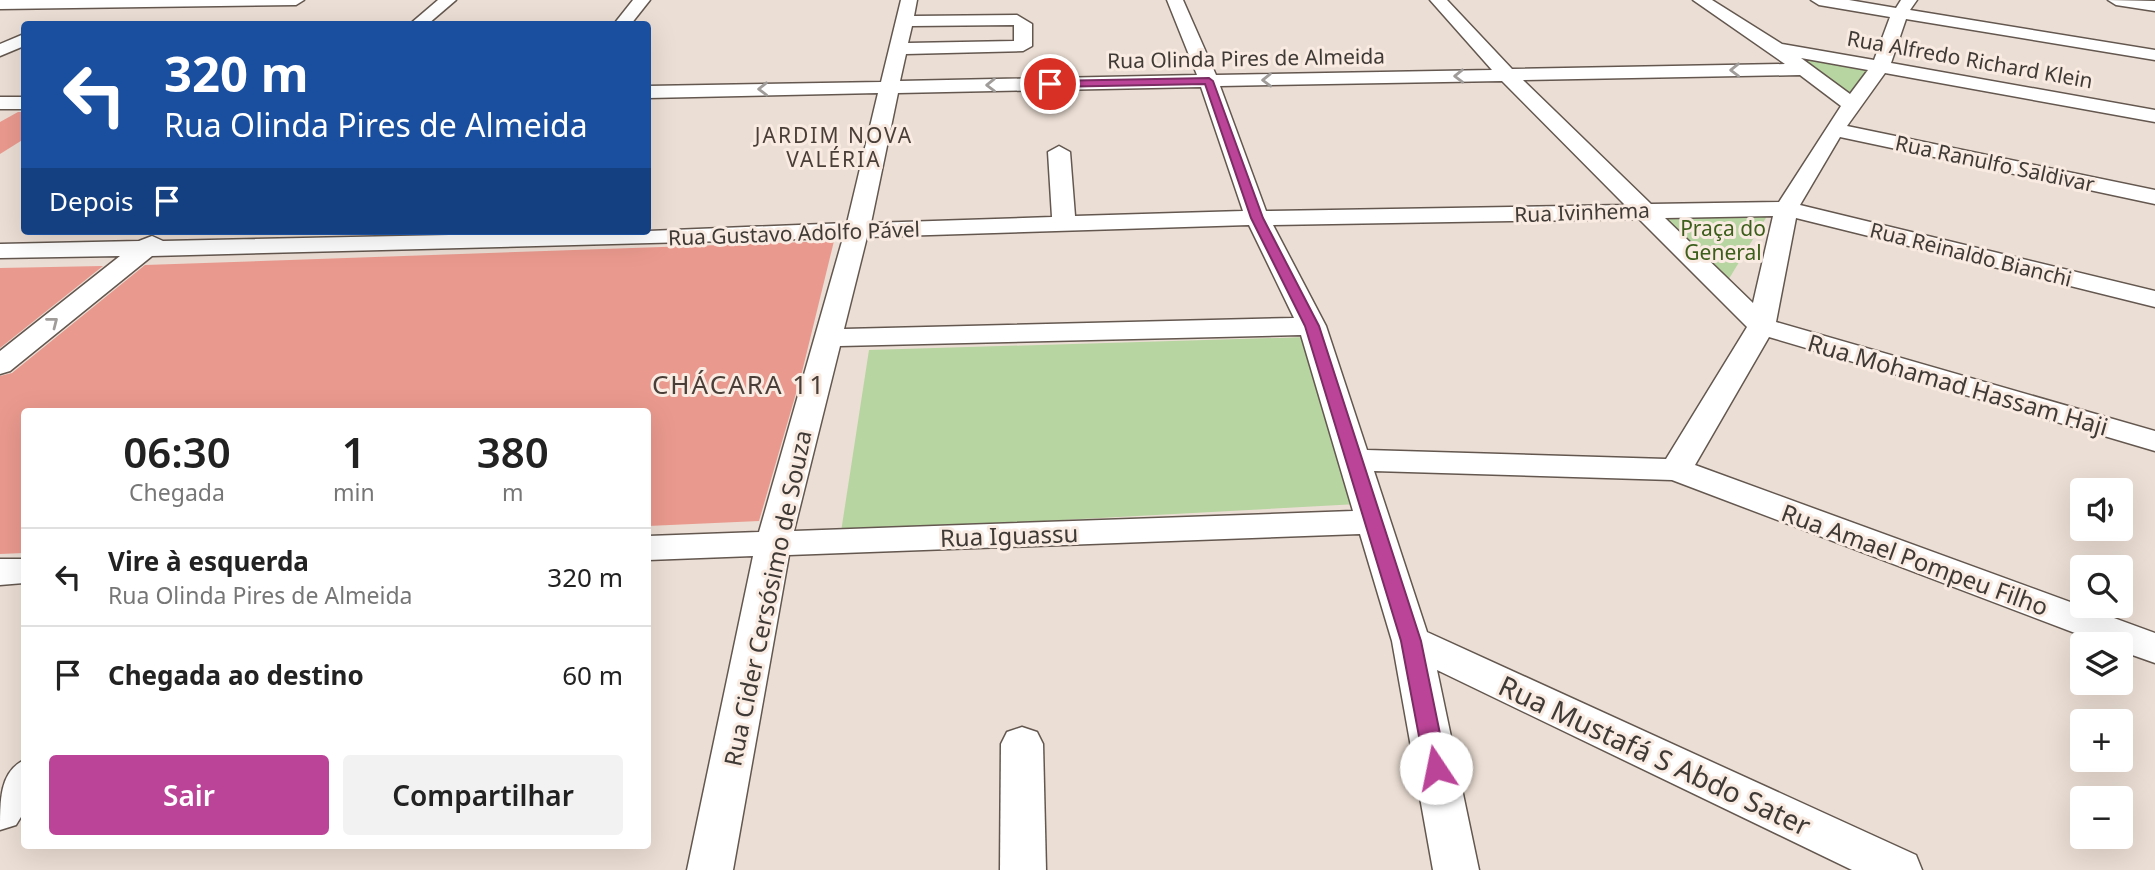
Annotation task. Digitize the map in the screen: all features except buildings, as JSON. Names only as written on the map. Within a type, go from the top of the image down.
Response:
[{"type":"street","points":[[0,4],[296,0]]},
{"type":"street","points":[[422,21],[448,0]]},
{"type":"street","points":[[624,21],[642,0]]},
{"type":"street","points":[[1175,0],[1209,81],[1257,218],[1312,326],[1371,522],[1411,641],[1456,870]]},
{"type":"street","points":[[1438,0],[1507,75],[1761,326]]},
{"type":"street","points":[[1701,0],[1776,48],[1853,106]]},
{"type":"street","points":[[1819,0],[1905,6],[2155,55]]},
{"type":"street","points":[[2116,0],[2155,6]]},
{"type":"street","points":[[65,19],[100,1]]},
{"type":"street","points":[[1676,470],[1761,326],[1786,209],[1834,130],[1881,65],[1905,6]]},
{"type":"street","points":[[1017,20],[1024,24],[1023,46],[904,23],[1017,20]]},
{"type":"street","name":"Rua Cider Cersósimo de Souza","points":[[710,870],[774,544],[857,230],[904,23]]},
{"type":"street","points":[[0,51],[21,40]]},
{"type":"street","name":"Rua Alfredo Richard Klein","points":[[1776,48],[2155,116]]},
{"type":"street","name":"Rua Olinda Pires de Almeida","points":[[651,92],[1803,69]]},
{"type":"street","points":[[0,103],[21,103]]},
{"type":"street","name":"Rua Ranulfo Saldivar","points":[[1834,130],[2155,197]]},
{"type":"street","points":[[1059,152],[1064,226]]},
{"type":"street","name":"Rua Ivinhema","points":[[1379,217],[1786,209]]},
{"type":"street","name":"Rua Reinaldo Bianchi","points":[[1786,209],[2155,299]]},
{"type":"street","name":"Rua Gustavo Adolfo Pável","points":[[651,234],[1379,217]]},
{"type":"street","name":"Rua Gustavo Adolfo Pável","points":[[0,251],[157,240],[566,235]]},
{"type":"street","points":[[0,365],[157,240]]},
{"type":"street","points":[[827,338],[1312,326]]},
{"type":"street","name":"Rua Mohamad Hassam Haji","points":[[1761,326],[2155,442]]},
{"type":"street","name":"Rua Amael Pompeu Filho","points":[[1353,460],[1676,470],[2155,648]]},
{"type":"street","name":"Rua Iguassu","points":[[651,548],[1371,522]]},
{"type":"street","points":[[0,572],[21,570]]},
{"type":"street","name":"Rua Mustafá S Abdo Sater","points":[[1411,641],[1899,870]]},
{"type":"street","points":[[1022,744],[1023,870]]},
{"type":"street","points":[[0,811],[21,782]]},
{"type":"green space","points":[[1788,52],[1872,68],[1853,101]]},
{"type":"green space","name":"Praça do General","points":[[1661,214],[1767,216],[1727,282]]},
{"type":"green space","points":[[1308,337],[1376,503],[841,532],[869,350]]},
{"type":"district","name":"JARDIM NOVA VALÉRIA","points":[[834,147]]},
{"type":"district","name":"CHÁCARA 11","points":[[739,384]]},
{"type":"route","points":[[1050,84],[1209,81],[1257,218],[1312,326],[1371,522],[1411,641],[1436,768]]}]
